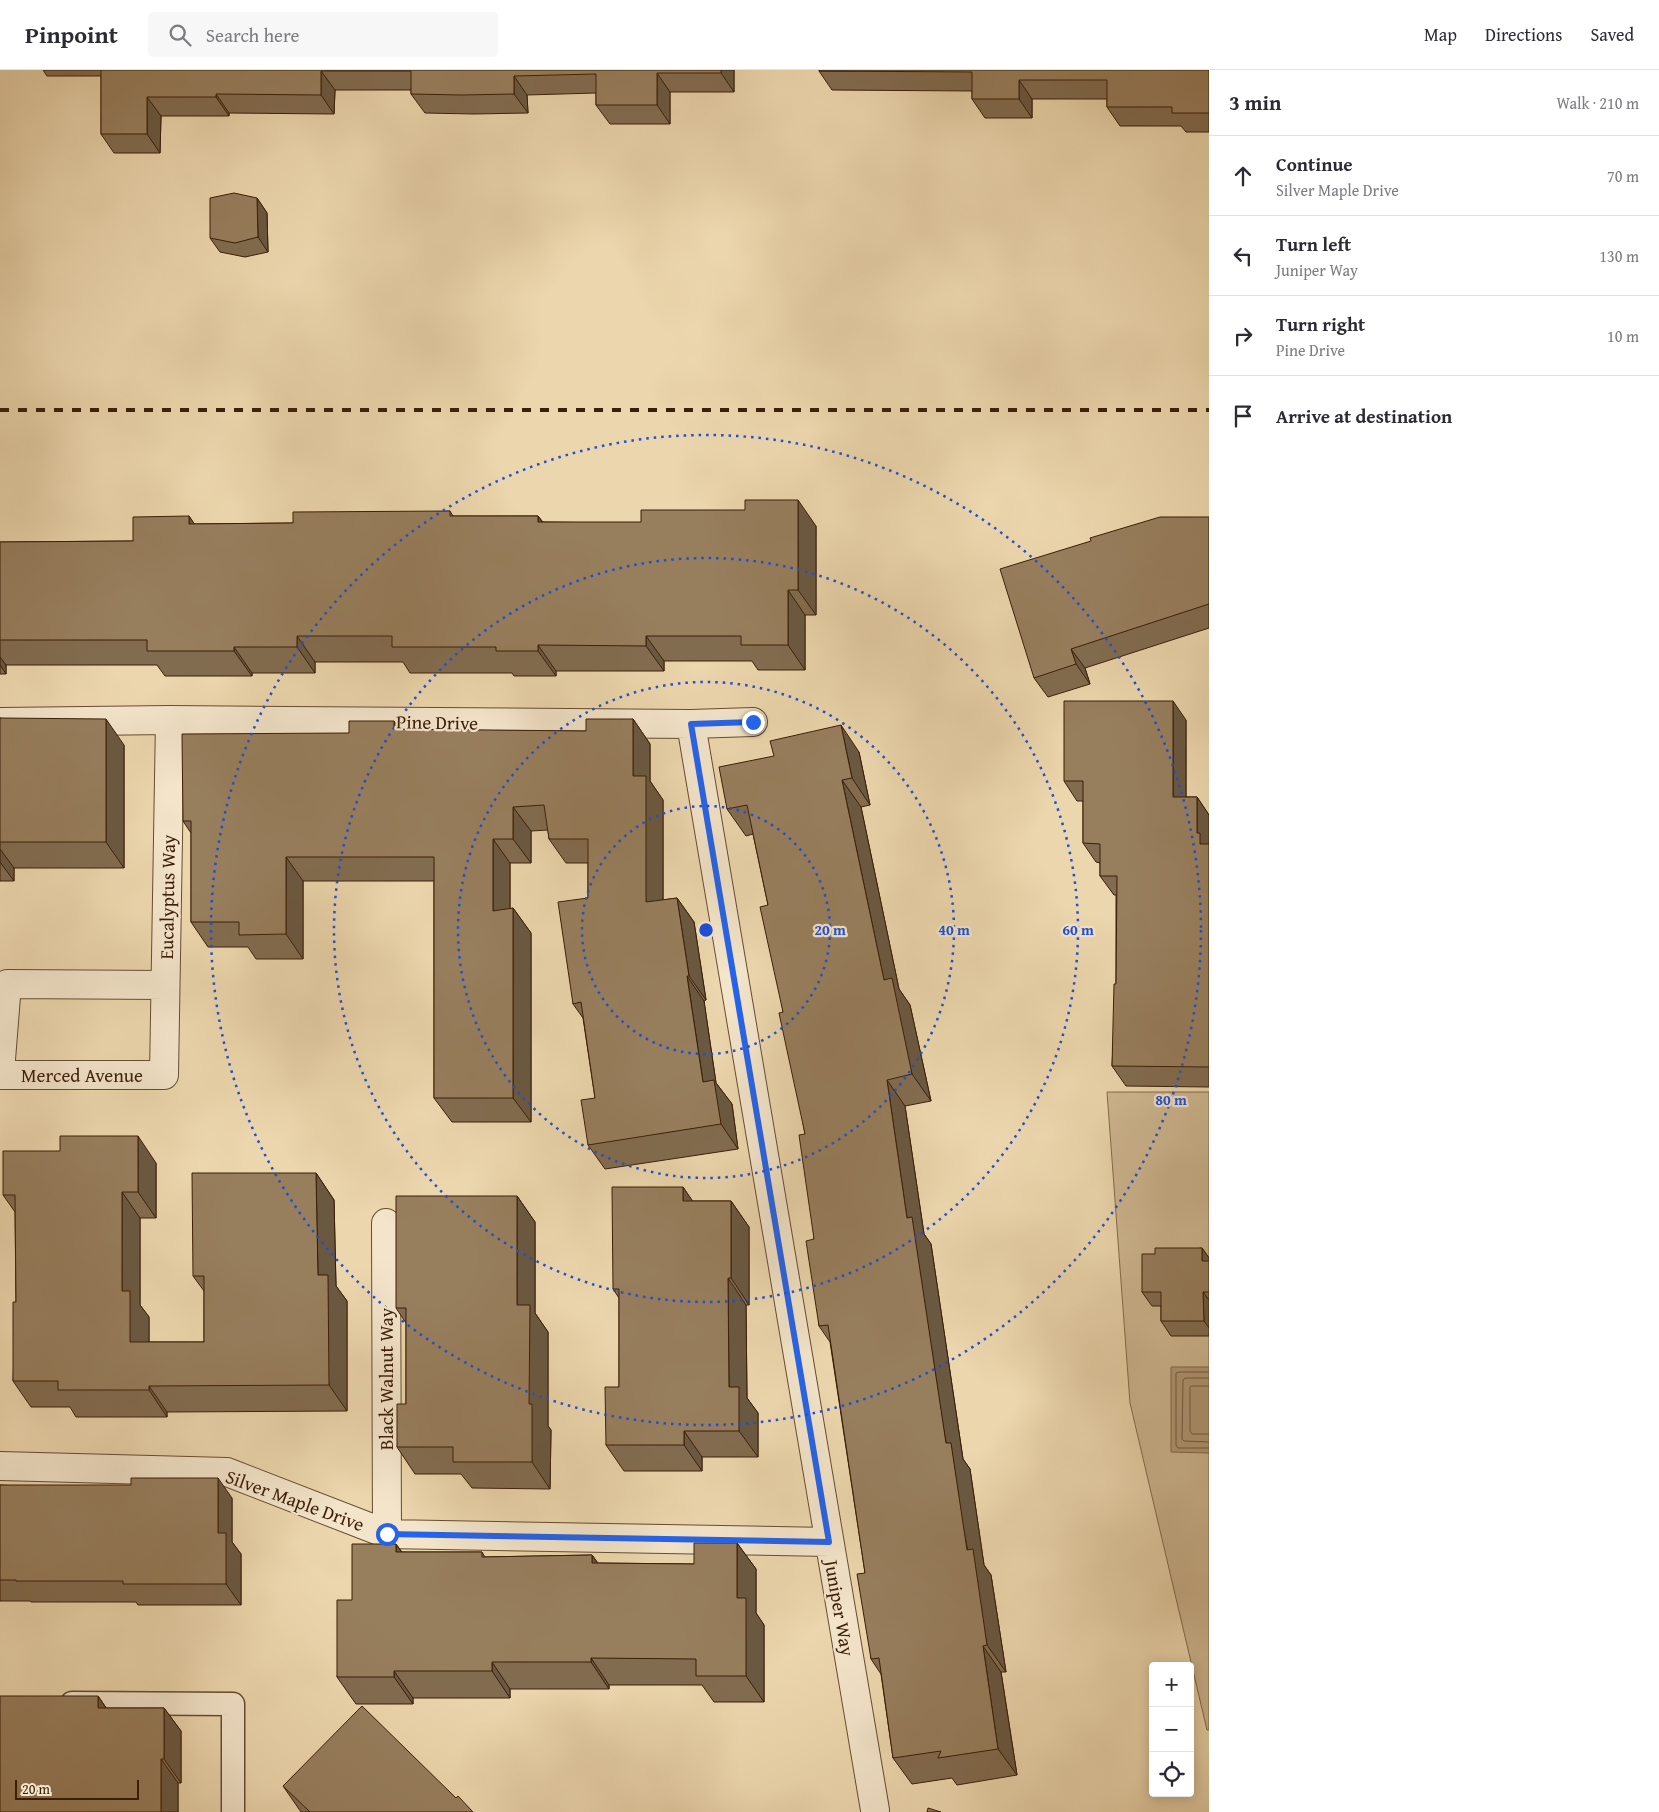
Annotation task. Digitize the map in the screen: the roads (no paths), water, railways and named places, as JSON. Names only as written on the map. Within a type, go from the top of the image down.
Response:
[{"type":"street","name":"Pine Drive","points":[[0,722],[170,720],[691,724],[753,722]]},
{"type":"street","name":"Eucalyptus Way","points":[[164,1075],[170,720]]},
{"type":"street","name":"Juniper Way","points":[[691,724],[875,1810]]},
{"type":"street","points":[[0,1073],[7,984],[165,985]]},
{"type":"street","name":"Merced Avenue","points":[[0,1073],[164,1075]]},
{"type":"street","name":"Black Walnut Way","points":[[386,1223],[387,1534]]},
{"type":"street","name":"Silver Maple Drive","points":[[0,1466],[227,1472],[387,1534],[829,1542]]},
{"type":"lane","points":[[49,1703],[233,1704],[233,1812]]},
{"type":"water","points":[[1171,1367],[1209,1367],[1209,1453],[1171,1452]]},
{"type":"railway","points":[[0,410],[1209,410]]}]
